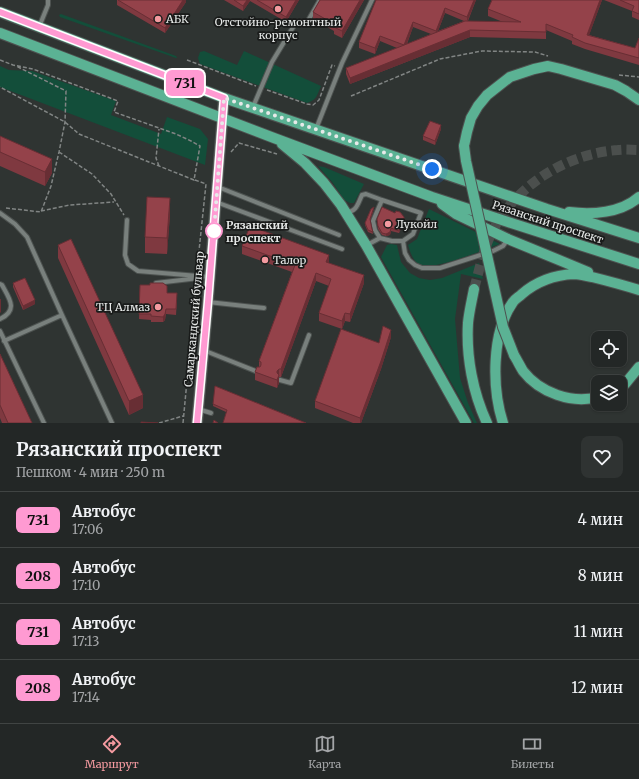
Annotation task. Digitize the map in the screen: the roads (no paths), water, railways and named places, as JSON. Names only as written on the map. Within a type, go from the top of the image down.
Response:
[{"type":"main road","name":"Рязанский проспект","points":[[0,12],[224,98],[547,209],[639,238]]},
{"type":"main road","name":"Рязанский проспект","points":[[0,33],[432,197],[639,264]]},
{"type":"main road","points":[[591,399],[570,398],[551,393],[535,383],[523,371],[514,355],[503,327],[464,146],[471,118],[487,95],[510,77],[534,68],[548,66],[561,68],[615,85],[639,100]]},
{"type":"main road","points":[[274,138],[305,163],[324,183],[345,212],[366,245],[466,423]]},
{"type":"main road","points":[[432,197],[456,214],[508,239],[611,281],[639,290]]},
{"type":"main road","points":[[547,209],[577,213],[605,211],[626,206],[639,197]]},
{"type":"main road","points":[[503,423],[499,412],[496,381],[496,351],[502,325],[513,302],[533,285],[561,275],[576,274],[611,281]]},
{"type":"main road","points":[[474,289],[468,323],[468,351],[472,379],[487,423]]},
{"type":"main road","points":[[627,382],[639,368]]},
{"type":"street","name":"Самаркандский бульвар","points":[[196,423],[208,302],[224,98]]},
{"type":"lane","points":[[39,28],[48,5],[48,0]]},
{"type":"lane","points":[[309,19],[320,0]]},
{"type":"lane","points":[[316,129],[340,68],[372,0]]},
{"type":"lane","points":[[253,107],[272,62],[295,24]]},
{"type":"lane","points":[[217,187],[339,235]]},
{"type":"lane","points":[[345,212],[351,212],[356,209],[362,195],[366,194],[421,213],[413,234],[403,241],[392,241],[380,238],[366,245]]},
{"type":"lane","points":[[380,238],[375,230],[373,221],[382,200]]},
{"type":"lane","points":[[216,202],[342,249]]},
{"type":"lane","points":[[0,213],[15,224],[27,237],[112,423]]},
{"type":"lane","points":[[127,220],[125,255],[128,264],[138,272],[210,277]]},
{"type":"lane","points":[[403,241],[405,253],[415,266],[422,268],[440,268],[493,251],[503,246],[508,239]]},
{"type":"lane","points":[[151,284],[197,277]]},
{"type":"lane","points":[[0,284],[11,302],[11,310],[6,316],[0,319]]},
{"type":"lane","points":[[208,302],[264,308]]},
{"type":"lane","points":[[4,341],[62,315]]},
{"type":"lane","points":[[0,331],[44,423]]},
{"type":"lane","points":[[280,380],[291,383],[309,335]]},
{"type":"lane","points":[[203,350],[258,372]]},
{"type":"lane","points":[[198,409],[211,413]]},
{"type":"tunnel","points":[[474,289],[483,254],[491,234],[501,217],[528,187],[561,166],[579,158],[618,150],[639,150]]},
{"type":"place","name":"Отстойно-ремонтный корпус","points":[[278,9]]},
{"type":"place","name":"АБК","points":[[158,19]]},
{"type":"place","name":"Лукойл","points":[[388,224]]},
{"type":"place","name":"Рязанский проспект","points":[[214,231]]},
{"type":"place","name":"Талор","points":[[265,260]]},
{"type":"place","name":"ТЦ Алмаз","points":[[158,307]]}]
